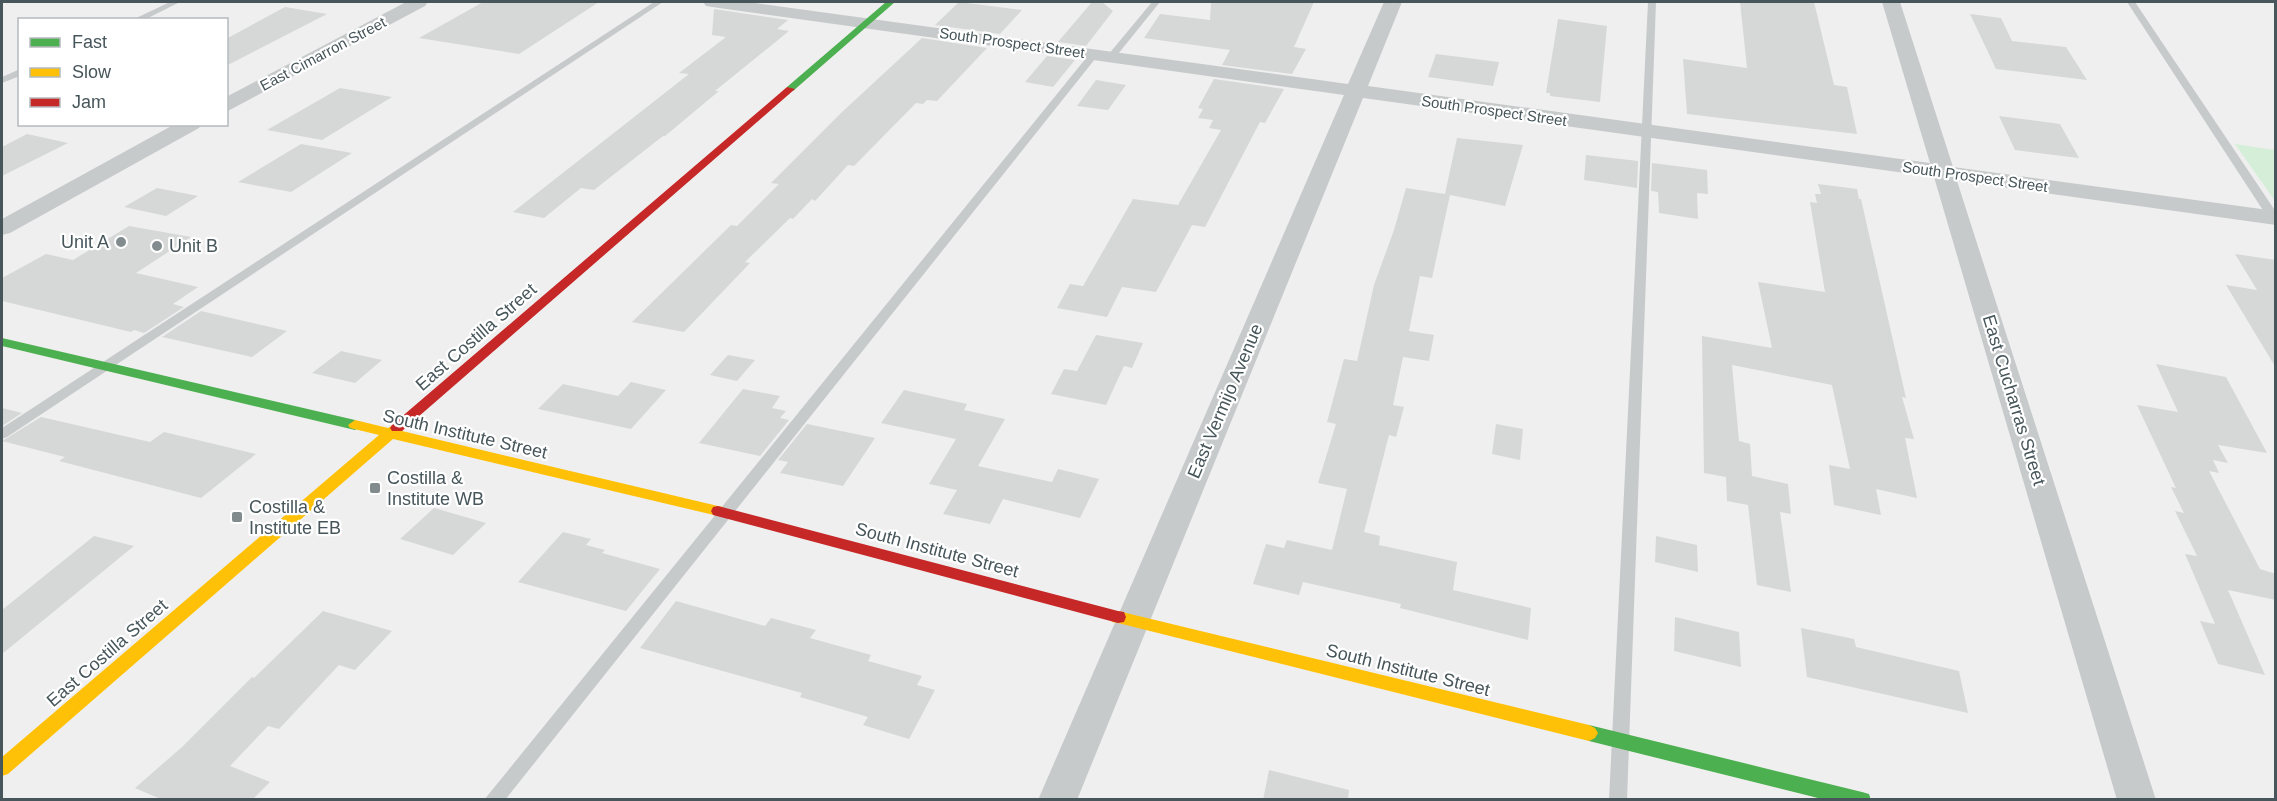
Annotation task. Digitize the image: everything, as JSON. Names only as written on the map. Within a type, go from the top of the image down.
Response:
[{"type":"street","name":"East Cimarron Street","points":[[228,105],[418,2]]},
{"type":"street","name":"South Prospect Street","points":[[712,2],[2275,219]]},
{"type":"street","name":"East Costilla Street","points":[[2,768],[891,2]]},
{"type":"street","name":"East Vermijo Avenue","points":[[1057,800],[1393,2]]},
{"type":"street","name":"East Cucharras Street","points":[[1891,2],[2137,800]]},
{"type":"street","points":[[2,228],[188,126]]},
{"type":"street","name":"South Institute Street","points":[[2,342],[723,512],[1134,621],[1862,800]]},
{"type":"lane","points":[[140,18],[176,2]]},
{"type":"lane","points":[[2,434],[659,2]]},
{"type":"lane","points":[[493,800],[723,512],[1102,56],[1156,2]]},
{"type":"lane","points":[[1618,800],[1652,2]]},
{"type":"lane","points":[[2131,2],[2275,219]]},
{"type":"lane","points":[[2,80],[18,73]]},
{"type":"lane","points":[[237,268],[250,270]]},
{"type":"green space","points":[[2235,144],[2275,150],[2275,201]]},
{"type":"building","points":[[483,2],[599,2],[519,54],[419,38]]},
{"type":"building","points":[[959,2],[1022,10],[1000,34],[935,25]]},
{"type":"building","points":[[1092,2],[1102,2],[1113,11],[1086,46],[1058,42]]},
{"type":"building","points":[[1211,2],[1314,2],[1294,47],[1306,49],[1292,74],[1222,65],[1230,50],[1144,38],[1160,14],[1210,20]]},
{"type":"building","points":[[1740,2],[1814,2],[1834,85],[1847,87],[1857,134],[1687,114],[1683,59],[1747,68]]},
{"type":"building","points":[[285,7],[327,14],[228,65],[228,38]]},
{"type":"building","points":[[714,9],[788,20],[777,29],[789,31],[715,91],[719,91],[665,136],[594,190],[581,188],[544,218],[513,212],[689,74],[679,73],[726,37],[712,35]]},
{"type":"building","points":[[1970,14],[2001,18],[2012,41],[2066,47],[2087,80],[1996,69]]},
{"type":"building","points":[[1558,19],[1607,26],[1600,102],[1550,96],[1550,93],[1546,93]]},
{"type":"building","points":[[922,38],[987,48],[937,101],[927,100],[923,104],[916,103],[854,166],[848,165],[815,201],[812,199],[793,219],[790,218],[745,262],[750,263],[684,332],[632,322],[731,225],[737,226],[779,184],[771,183],[841,113]]},
{"type":"building","points":[[1436,54],[1499,62],[1493,86],[1428,77]]},
{"type":"building","points":[[1047,56],[1075,60],[1053,87],[1025,82]]},
{"type":"building","points":[[1214,79],[1284,89],[1265,123],[1260,122],[1205,227],[1192,225],[1156,292],[1122,287],[1107,317],[1057,308],[1070,284],[1083,286],[1133,199],[1178,205],[1221,130],[1209,128],[1213,120],[1198,118],[1203,109],[1198,108]]},
{"type":"building","points":[[1096,80],[1126,85],[1108,110],[1077,106]]},
{"type":"building","points":[[340,88],[392,97],[322,140],[267,130]]},
{"type":"building","points":[[1999,116],[2060,124],[2079,158],[2015,150]]},
{"type":"building","points":[[27,134],[68,143],[2,176],[2,147]]},
{"type":"building","points":[[1457,138],[1523,145],[1505,206],[1450,195],[1432,278],[1420,276],[1409,331],[1434,335],[1429,361],[1403,357],[1393,405],[1404,407],[1396,437],[1389,435],[1364,532],[1380,536],[1379,545],[1457,562],[1453,590],[1531,608],[1528,640],[1400,608],[1401,604],[1303,582],[1299,595],[1253,584],[1266,544],[1284,548],[1287,540],[1332,550],[1347,489],[1318,483],[1336,424],[1327,422],[1344,359],[1357,361],[1374,285],[1406,188],[1445,194]]},
{"type":"building","points":[[301,144],[352,153],[291,192],[238,182]]},
{"type":"building","points":[[1586,155],[1638,161],[1637,188],[1584,180]]},
{"type":"building","points":[[1652,163],[1707,170],[1708,194],[1697,193],[1698,219],[1659,213],[1658,192],[1651,191]]},
{"type":"building","points":[[1818,184],[1857,189],[1859,199],[1861,199],[1906,398],[1902,397],[1914,439],[1905,438],[1917,498],[1876,489],[1881,515],[1834,505],[1829,465],[1850,469],[1832,385],[1732,365],[1739,441],[1750,444],[1752,476],[1788,484],[1791,514],[1780,512],[1791,592],[1757,585],[1748,505],[1727,501],[1726,477],[1704,473],[1702,336],[1772,348],[1758,282],[1825,292],[1810,202],[1817,203],[1815,194],[1821,194]]},
{"type":"building","points":[[157,188],[198,196],[166,216],[124,207]]},
{"type":"building","points":[[129,226],[191,237],[136,273],[198,287],[173,304],[184,307],[144,333],[134,330],[131,332],[2,301],[2,278],[46,254],[73,260]]},
{"type":"building","points":[[2235,254],[2276,260],[2276,368],[2226,285],[2257,290]]},
{"type":"building","points":[[201,311],[287,331],[252,357],[162,337]]},
{"type":"building","points":[[1096,335],[1143,343],[1132,368],[1124,366],[1106,405],[1051,394],[1064,369],[1077,371]]},
{"type":"building","points":[[341,351],[382,360],[355,383],[312,373]]},
{"type":"building","points":[[728,355],[755,360],[737,381],[710,375]]},
{"type":"building","points":[[2156,364],[2226,377],[2267,453],[2218,445],[2228,463],[2213,460],[2219,473],[2209,471],[2260,569],[2276,574],[2276,600],[2228,590],[2265,675],[2218,664],[2200,621],[2215,624],[2185,554],[2197,556],[2175,511],[2184,513],[2171,487],[2176,488],[2137,405],[2178,412]]},
{"type":"building","points":[[631,382],[666,390],[631,429],[538,409],[563,384],[618,396]]},
{"type":"building","points":[[743,389],[780,396],[772,408],[786,411],[780,418],[789,420],[760,456],[699,443]]},
{"type":"building","points":[[904,390],[967,404],[964,410],[1005,419],[978,466],[1052,482],[1058,469],[1099,479],[1080,518],[1003,499],[990,524],[943,514],[957,490],[929,484],[956,439],[881,423]]},
{"type":"building","points":[[2,408],[22,413],[2,426]]},
{"type":"building","points":[[41,417],[150,442],[164,432],[256,454],[201,498],[59,461],[65,457],[2,441]]},
{"type":"building","points":[[807,424],[875,438],[843,486],[780,473],[788,462],[778,460]]},
{"type":"building","points":[[1496,424],[1523,429],[1520,460],[1492,454]]},
{"type":"building","points":[[434,508],[486,523],[453,555],[400,539]]},
{"type":"building","points":[[563,532],[591,539],[586,545],[605,550],[602,553],[660,569],[626,611],[518,582]]},
{"type":"building","points":[[94,536],[134,546],[2,654],[2,610]]},
{"type":"building","points":[[1656,536],[1697,545],[1698,572],[1655,562]]},
{"type":"building","points":[[676,601],[765,626],[771,618],[816,630],[810,638],[871,655],[868,661],[922,676],[917,685],[935,690],[909,739],[863,725],[868,717],[800,697],[802,693],[640,648]]},
{"type":"building","points":[[323,611],[392,631],[355,670],[339,665],[279,729],[268,726],[230,766],[270,782],[252,800],[163,800],[135,788],[182,747]]},
{"type":"building","points":[[1675,617],[1739,632],[1741,667],[1674,651]]},
{"type":"building","points":[[1801,628],[1854,639],[1856,647],[1959,671],[1968,713],[1807,677]]},
{"type":"building","points":[[1269,770],[1349,790],[1348,800],[1263,800]]},
{"type":"traffic: fast","points":[[790,89],[891,2]]},
{"type":"traffic: fast","points":[[2,342],[355,425]]},
{"type":"traffic: fast","points":[[1589,733],[1862,800]]},
{"type":"traffic: slow","points":[[355,425],[718,511]]},
{"type":"traffic: slow","points":[[2,768],[397,428]]},
{"type":"traffic: slow","points":[[1118,617],[1589,733]]},
{"type":"traffic: jam","points":[[397,428],[790,89]]},
{"type":"traffic: jam","points":[[718,511],[1118,617]]},
{"type":"place","name":"Unit A","points":[[121,242]]},
{"type":"place","name":"Unit B","points":[[157,246]]},
{"type":"place","name":"Costilla & Institute WB","points":[[375,488]]},
{"type":"place","name":"Costilla & Institute EB","points":[[237,517]]}]
